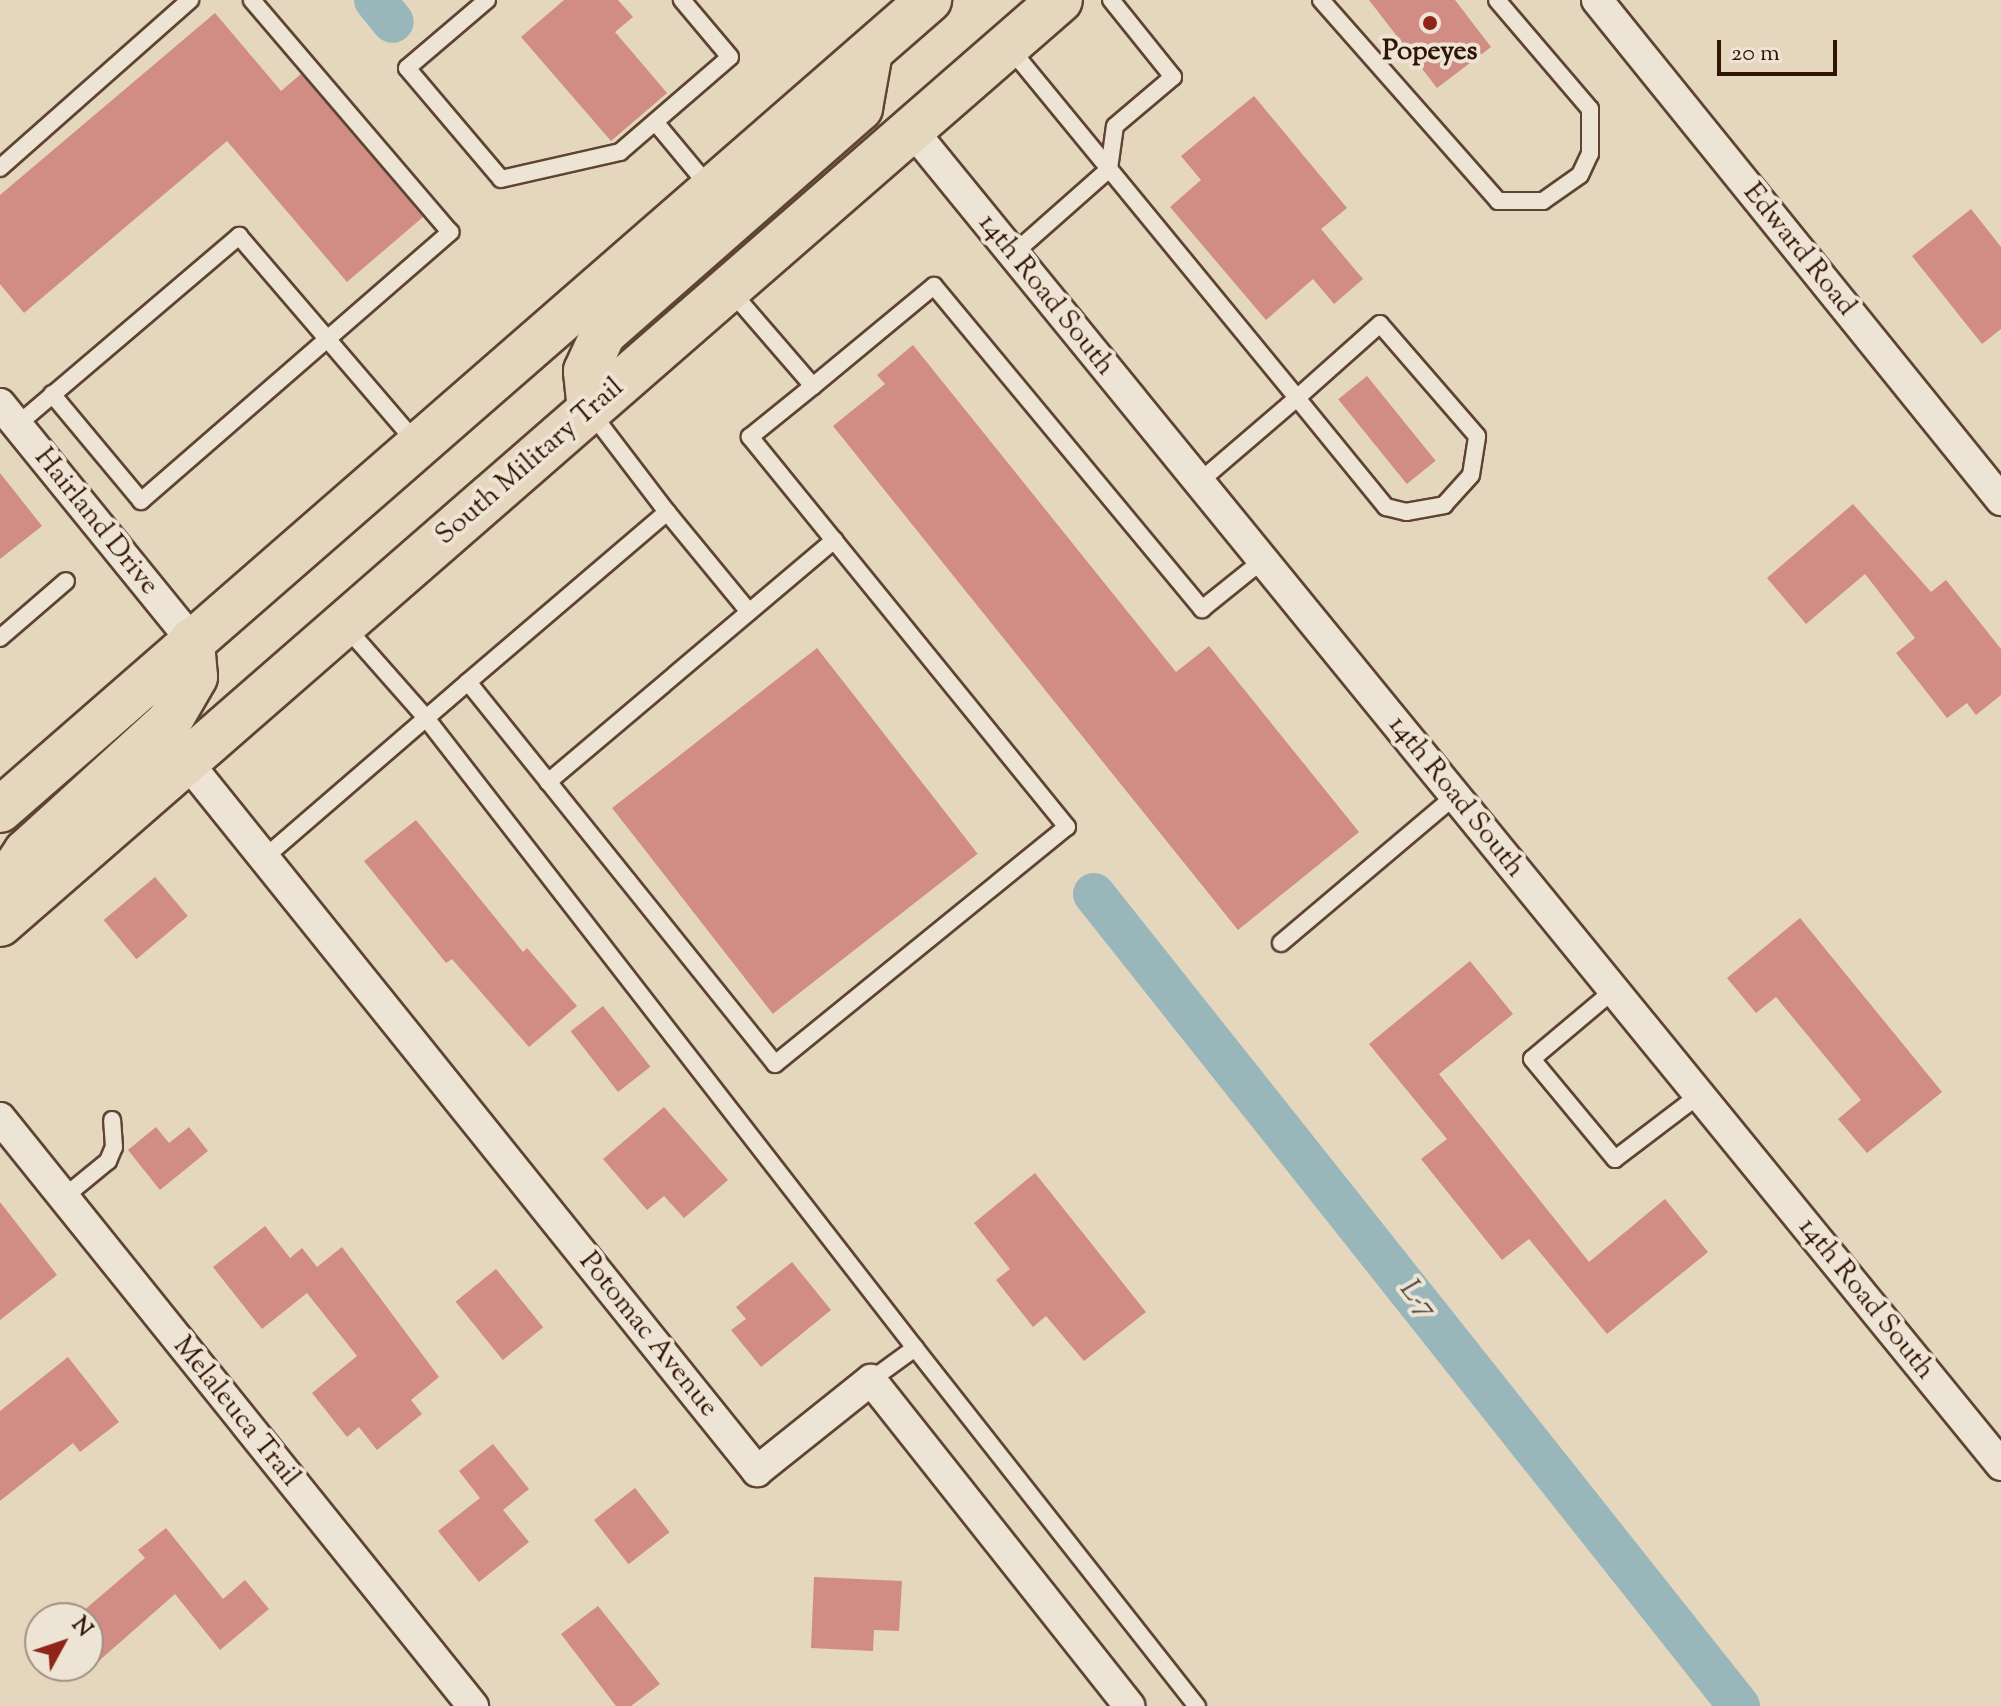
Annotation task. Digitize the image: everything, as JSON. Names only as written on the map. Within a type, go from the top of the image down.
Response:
[{"type":"main road","points":[[0,810],[929,0]]},
{"type":"main road","name":"South Military Trail","points":[[0,924],[1060,0]]},
{"type":"main road","points":[[590,410],[586,371],[603,334],[860,108],[870,52]]},
{"type":"main road","points":[[0,891],[26,852],[169,722],[195,677],[192,640]]},
{"type":"street","name":"Edward Road","points":[[1597,0],[2001,500]]},
{"type":"street","name":"14th Road South","points":[[912,130],[2001,1465]]},
{"type":"street","name":"Hairland Drive","points":[[8,414],[192,640]]},
{"type":"street","name":"Potomac Avenue","points":[[187,762],[757,1471],[871,1380]]},
{"type":"street","name":"Melaleuca Trail","points":[[0,1118],[473,1706]]},
{"type":"street","points":[[871,1380],[1129,1706]]},
{"type":"lane","points":[[0,168],[190,0]]},
{"type":"lane","points":[[52,394],[141,501],[450,232],[252,0]]},
{"type":"lane","points":[[487,0],[407,68],[501,179],[620,152],[730,57],[682,0]]},
{"type":"lane","points":[[1013,254],[1109,169],[1115,126],[1173,77],[1111,0]]},
{"type":"lane","points":[[1321,0],[1498,201],[1543,201],[1572,183],[1590,154],[1590,109],[1497,0]]},
{"type":"lane","points":[[1008,46],[1297,398],[1386,507],[1416,512],[1444,505],[1471,475],[1477,436],[1380,324],[1297,398],[1199,482]]},
{"type":"lane","points":[[656,123],[712,190]]},
{"type":"lane","points":[[8,414],[52,394],[239,236],[418,445]]},
{"type":"lane","points":[[468,682],[775,1064],[1067,827],[750,437],[934,286],[1202,609],[1263,560]]},
{"type":"lane","points":[[729,289],[813,386]]},
{"type":"lane","points":[[590,410],[667,512],[749,612]]},
{"type":"lane","points":[[264,858],[667,512]]},
{"type":"lane","points":[[548,782],[834,540]]},
{"type":"lane","points":[[0,638],[66,581]]},
{"type":"lane","points":[[344,624],[426,718],[1197,1706]]},
{"type":"lane","points":[[1281,943],[1455,796]]},
{"type":"lane","points":[[1614,990],[1532,1059],[1615,1159],[1699,1095]]},
{"type":"lane","points":[[64,1197],[108,1161],[114,1147],[112,1120]]},
{"type":"lane","points":[[871,1380],[915,1348]]},
{"type":"building","points":[[564,0],[618,0],[633,17],[615,32],[667,93],[611,141],[521,37]]},
{"type":"building","name":"Popeyes","points":[[1369,0],[1455,0],[1491,47],[1437,88]]},
{"type":"building","points":[[215,13],[281,91],[301,74],[423,217],[347,282],[227,141],[24,313],[0,284],[0,195]]},
{"type":"building","points":[[1254,96],[1347,208],[1321,229],[1363,279],[1334,304],[1313,279],[1266,320],[1170,207],[1201,180],[1181,156]]},
{"type":"building","points":[[1971,209],[2001,247],[2001,329],[1982,344],[1912,256]]},
{"type":"building","points":[[913,345],[1176,672],[1209,646],[1359,832],[1238,930],[833,426],[885,384],[877,375]]},
{"type":"building","points":[[1367,376],[1436,461],[1407,484],[1338,399]]},
{"type":"building","points":[[0,473],[42,526],[0,559]]},
{"type":"building","points":[[1853,504],[1931,592],[1946,580],[2001,649],[2001,695],[1976,715],[1967,703],[1947,718],[1896,653],[1915,638],[1865,574],[1806,624],[1767,578]]},
{"type":"building","points":[[817,648],[978,854],[773,1014],[612,808]]},
{"type":"building","points":[[416,820],[523,952],[527,948],[577,1006],[529,1047],[452,959],[446,963],[364,861]]},
{"type":"building","points":[[155,877],[188,916],[136,959],[104,920]]},
{"type":"building","points":[[1800,918],[1942,1092],[1867,1153],[1838,1119],[1861,1100],[1776,997],[1756,1013],[1727,978]]},
{"type":"building","points":[[1470,961],[1513,1014],[1439,1074],[1589,1262],[1665,1199],[1708,1252],[1607,1334],[1529,1239],[1502,1260],[1421,1159],[1447,1139],[1369,1044]]},
{"type":"building","points":[[603,1006],[650,1067],[618,1092],[571,1031]]},
{"type":"building","points":[[664,1107],[728,1180],[684,1218],[664,1196],[647,1210],[603,1159]]},
{"type":"building","points":[[156,1127],[169,1143],[189,1127],[208,1151],[160,1190],[128,1150]]},
{"type":"building","points":[[1035,1173],[1146,1312],[1084,1361],[1046,1316],[1033,1327],[996,1280],[1010,1269],[974,1223]]},
{"type":"building","points":[[0,1202],[57,1275],[0,1320]]},
{"type":"building","points":[[265,1226],[290,1258],[302,1248],[317,1267],[342,1247],[439,1377],[411,1400],[422,1414],[377,1450],[359,1427],[347,1437],[312,1393],[357,1356],[307,1293],[262,1329],[213,1267]]},
{"type":"building","points":[[792,1262],[831,1310],[761,1367],[731,1330],[746,1319],[736,1307]]},
{"type":"building","points":[[496,1269],[543,1327],[503,1360],[456,1302]]},
{"type":"building","points":[[68,1357],[119,1422],[80,1452],[73,1443],[0,1501],[0,1411]]},
{"type":"building","points":[[493,1444],[529,1489],[503,1510],[529,1542],[479,1582],[438,1531],[480,1498],[459,1471]]},
{"type":"building","points":[[635,1488],[669,1532],[629,1564],[594,1520]]},
{"type":"building","points":[[166,1528],[223,1599],[245,1580],[269,1609],[220,1650],[175,1594],[104,1656],[104,1602],[94,1602],[145,1558],[138,1550]]},
{"type":"building","points":[[814,1577],[902,1581],[899,1631],[874,1630],[873,1651],[811,1648]]},
{"type":"building","points":[[598,1606],[660,1684],[631,1706],[616,1706],[561,1634]]},
{"type":"waterway","name":"L-7","points":[[375,0],[393,22]]},
{"type":"waterway","name":"L-7","points":[[1094,894],[1739,1706]]},
{"type":"place","name":"Popeyes","points":[[1430,23]]}]
